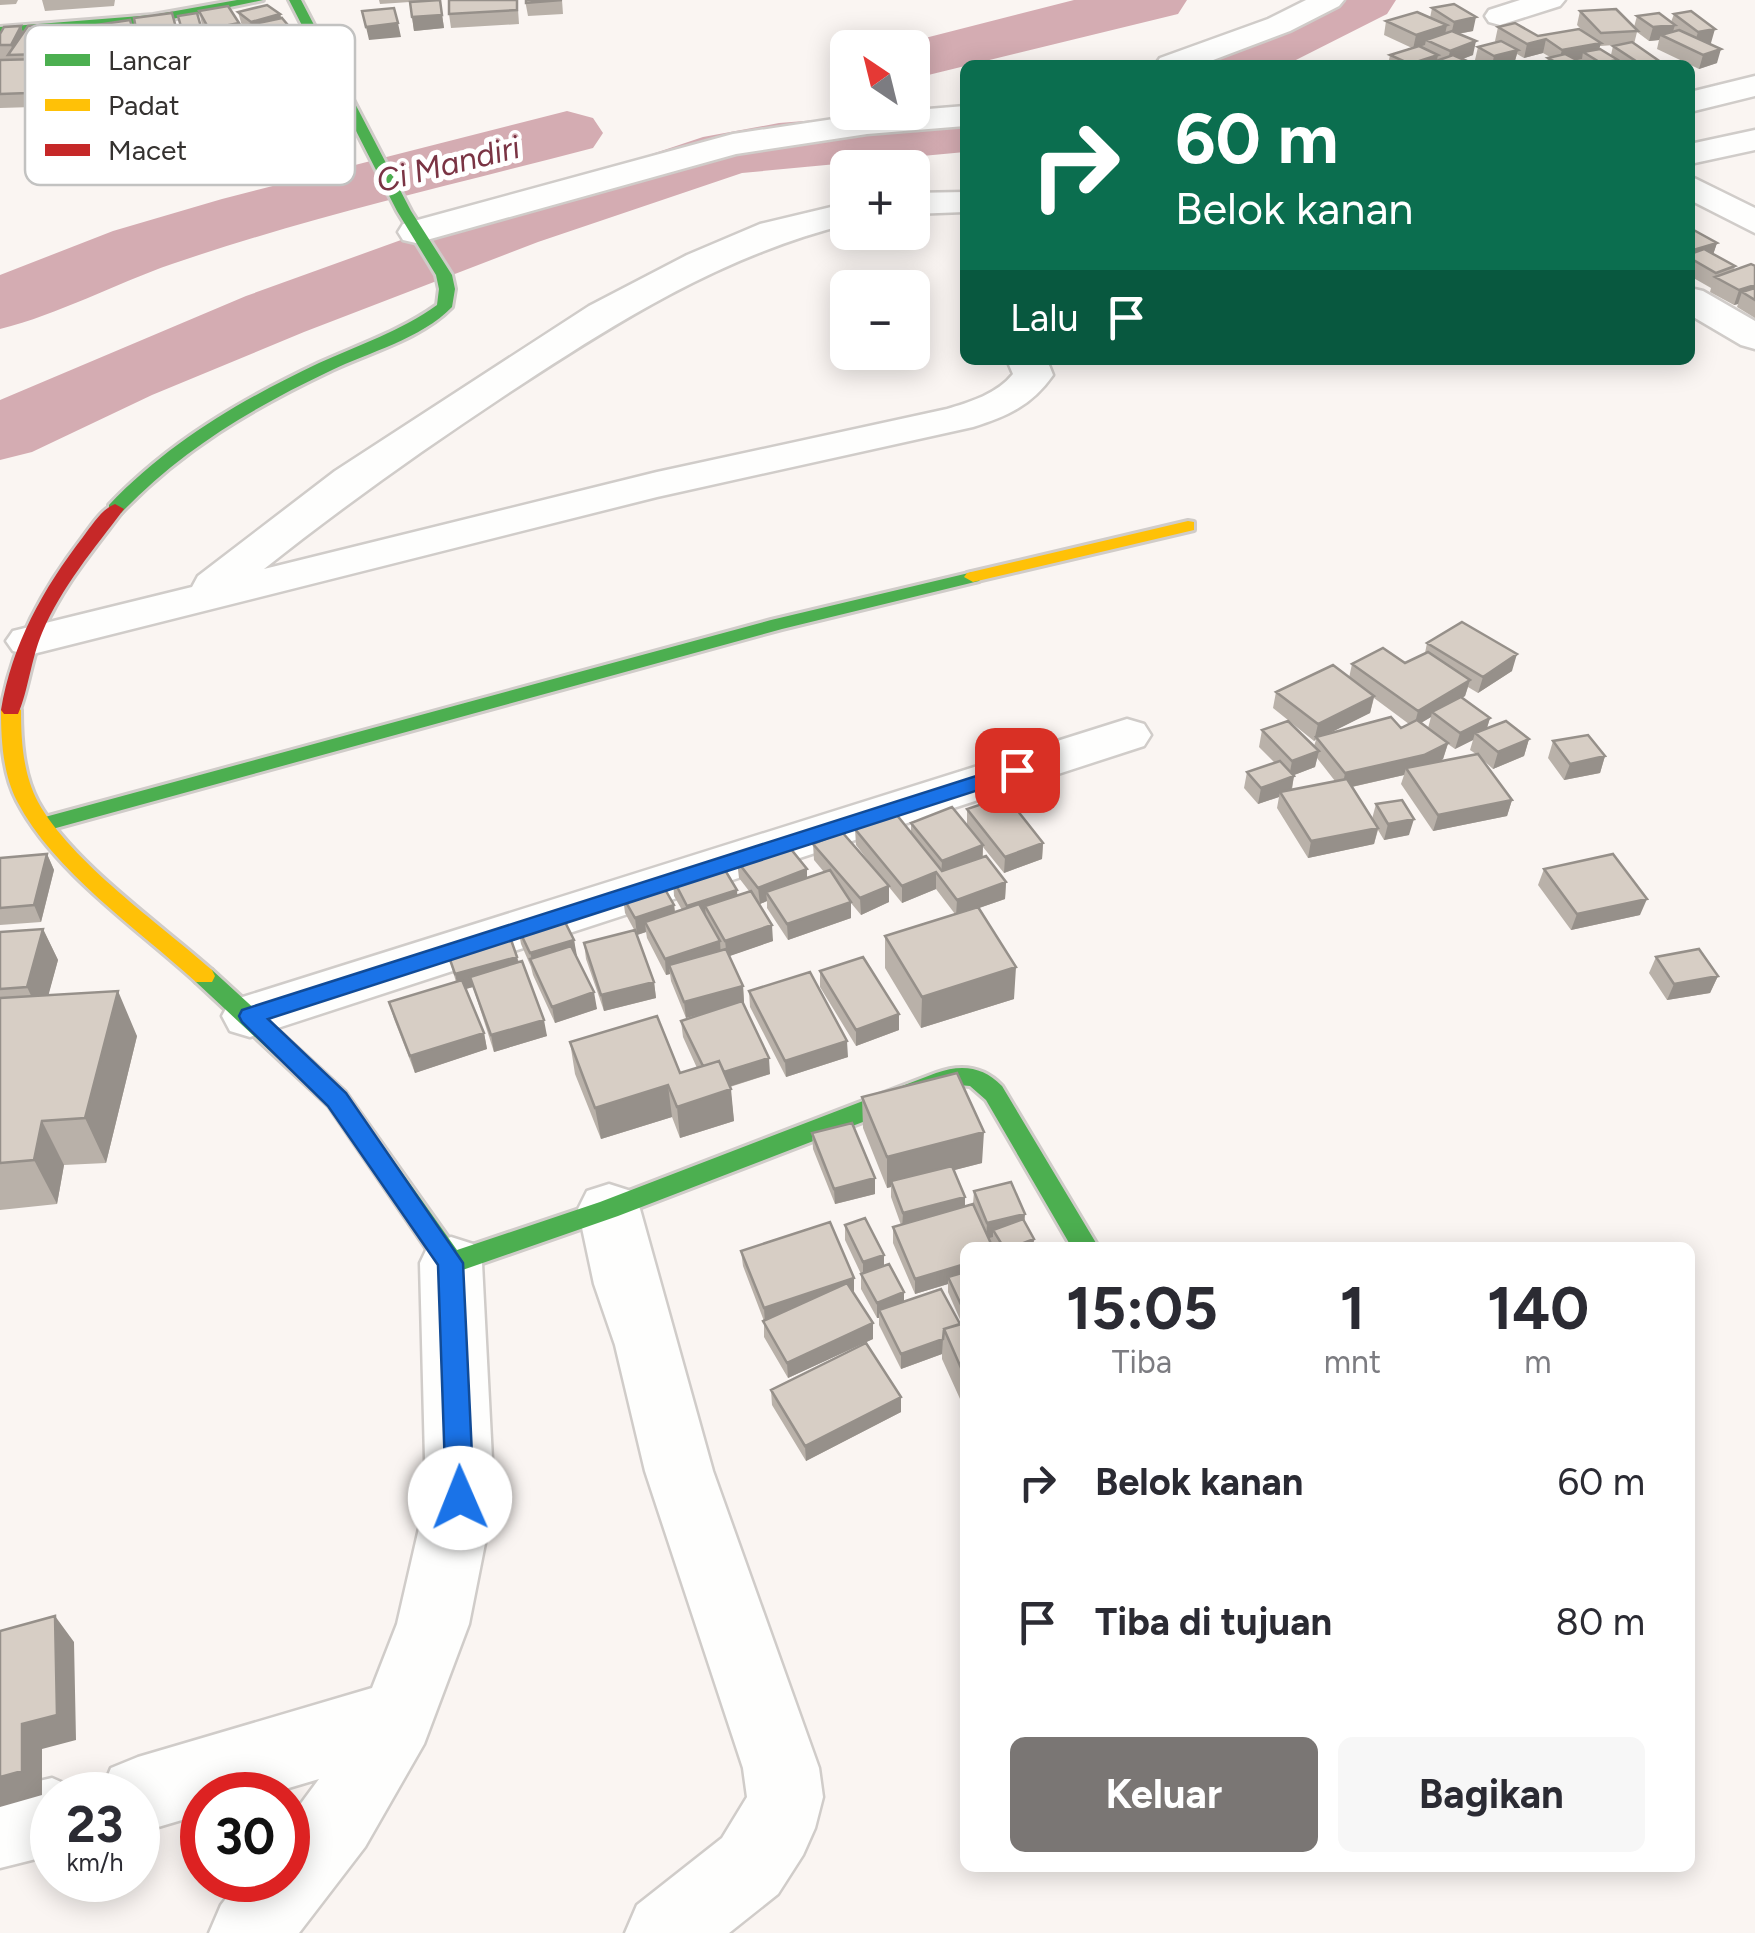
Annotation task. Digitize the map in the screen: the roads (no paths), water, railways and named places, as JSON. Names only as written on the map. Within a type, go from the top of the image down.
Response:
[{"type":"street","points":[[76,25],[153,19],[257,0]]},
{"type":"street","points":[[296,0],[308,25]]},
{"type":"street","points":[[1184,60],[1279,25],[1329,0]]},
{"type":"street","points":[[1500,16],[1550,0]]},
{"type":"street","points":[[0,31],[25,29]]},
{"type":"street","points":[[1695,101],[1755,86]]},
{"type":"street","points":[[416,230],[734,144],[868,124],[960,116]]},
{"type":"street","points":[[249,1933],[338,1820],[398,1718],[433,1624],[460,1498],[450,1263],[337,1099],[62,847],[28,804],[6,732],[14,681],[29,641],[70,569],[105,520],[149,474],[264,396],[436,315],[444,307],[448,289],[444,275],[355,118]]},
{"type":"street","points":[[1695,153],[1755,140]]},
{"type":"street","points":[[1695,189],[1755,222]]},
{"type":"street","points":[[930,203],[960,202]]},
{"type":"street","points":[[196,600],[350,480],[602,314],[700,263],[773,232],[830,218]]},
{"type":"street","points":[[1695,302],[1755,337]]},
{"type":"street","points":[[29,641],[634,489],[950,420],[1021,393],[1032,375],[1029,365]]},
{"type":"street","points":[[44,824],[778,624],[1188,526]]},
{"type":"street","points":[[250,1016],[1127,735]]},
{"type":"street","points":[[450,1263],[608,1209],[925,1086],[968,1074],[987,1083],[1082,1242]]},
{"type":"street","points":[[608,1209],[679,1471],[760,1700],[781,1768],[785,1797],[776,1828],[750,1866],[664,1933]]},
{"type":"street","points":[[160,1789],[398,1718]]},
{"type":"street","points":[[0,1829],[30,1822]]},
{"type":"waterway","name":"Ci Mandiri","points":[[930,55],[1155,0]]},
{"type":"waterway","points":[[1239,60],[1293,38],[1364,0]]},
{"type":"waterway","points":[[0,433],[121,377],[275,314],[511,226],[729,153],[779,145],[960,130]]},
{"type":"waterway","name":"Ci Mandiri","points":[[0,304],[141,248],[249,215],[567,133]]}]
